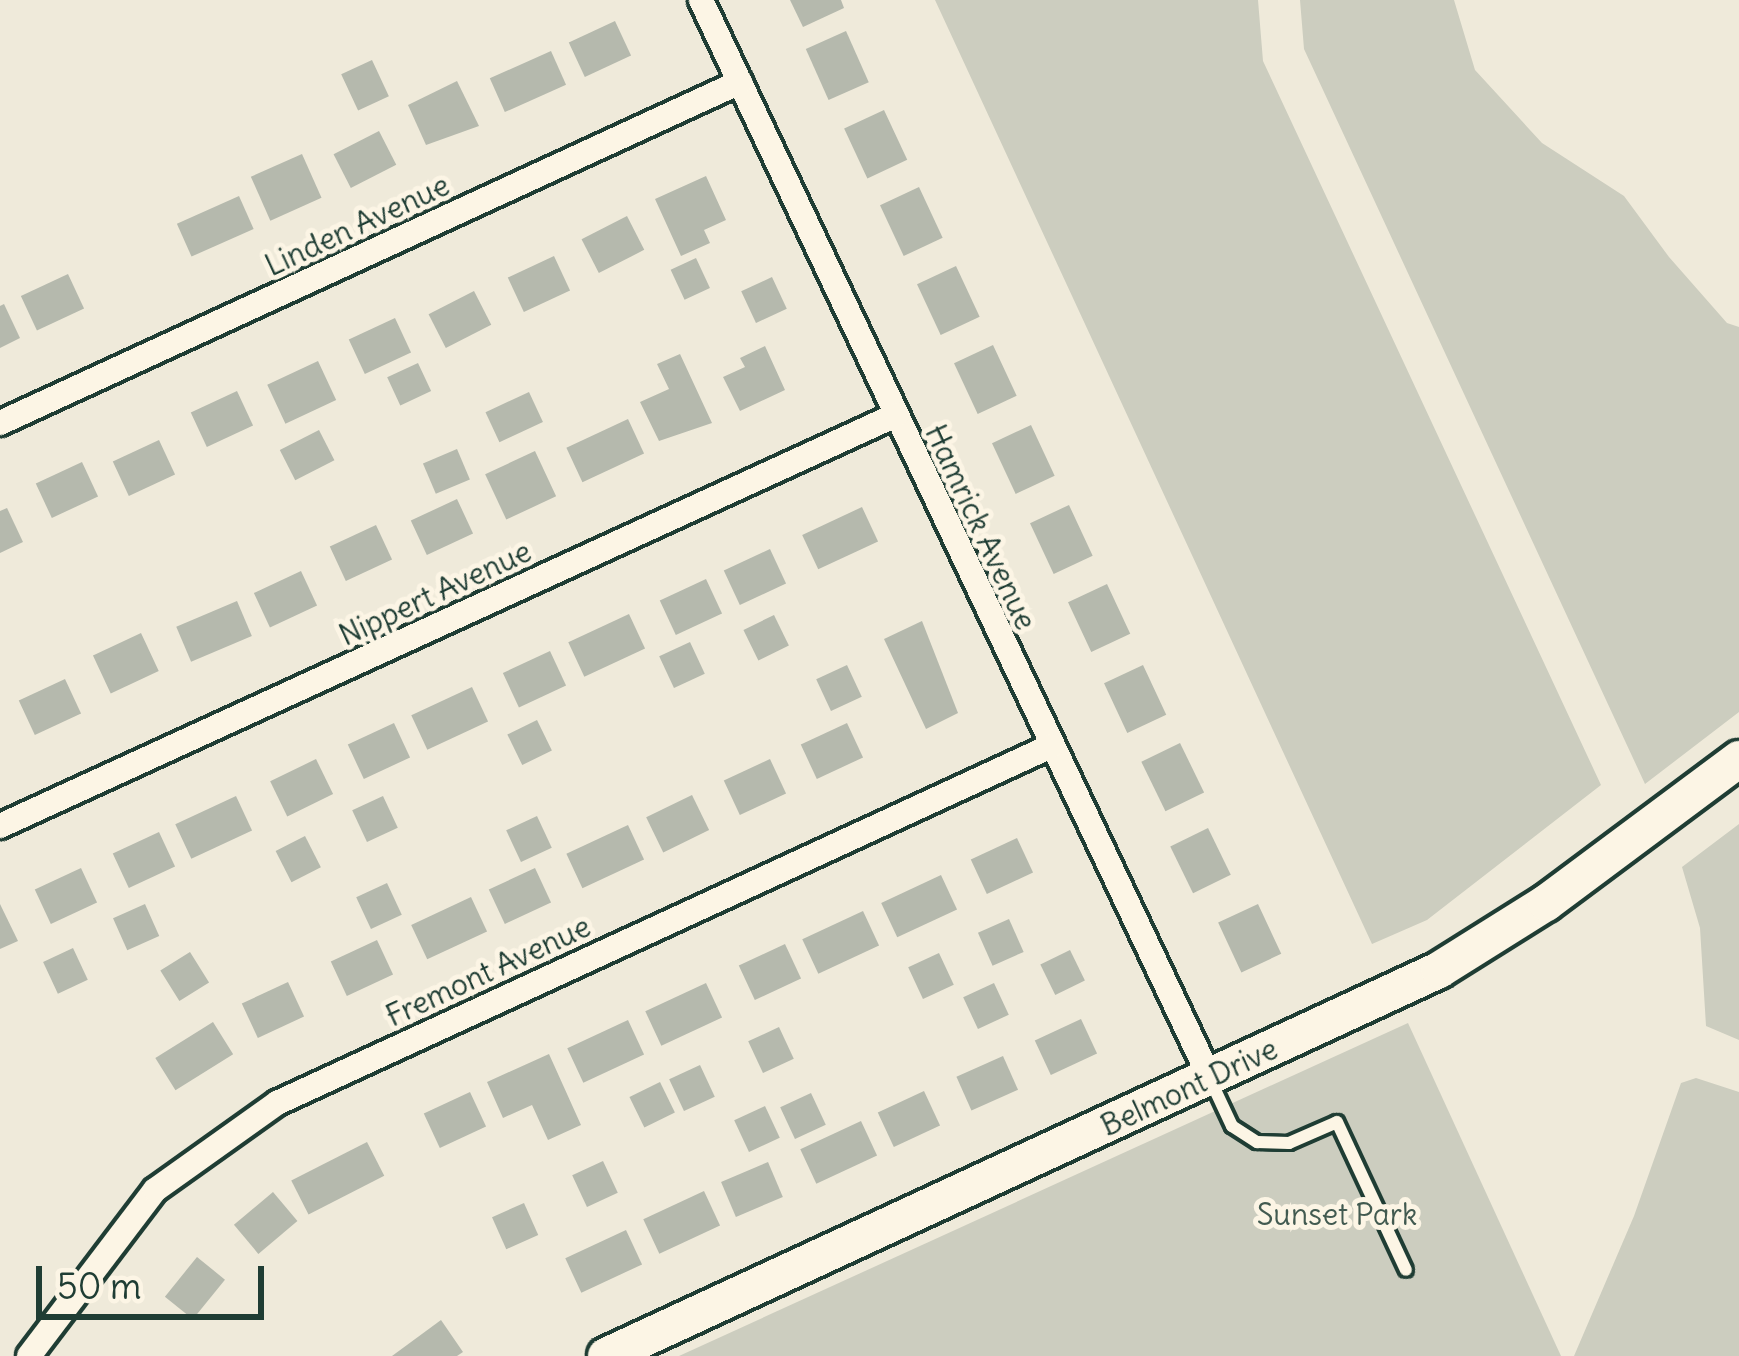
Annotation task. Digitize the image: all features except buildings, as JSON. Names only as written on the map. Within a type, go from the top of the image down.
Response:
[{"type":"street","name":"Hamrick Avenue","points":[[701,0],[1210,1078]]},
{"type":"street","name":"Linden Avenue","points":[[0,423],[740,82]]},
{"type":"street","name":"Nippert Avenue","points":[[0,826],[896,416]]},
{"type":"street","name":"Fremont Avenue","points":[[29,1356],[155,1190],[277,1103],[1051,746]]},
{"type":"street","name":"Belmont Drive","points":[[606,1356],[1439,970],[1495,938],[1739,760]]},
{"type":"lane","points":[[1210,1078],[1232,1126],[1257,1142],[1289,1143],[1337,1122],[1406,1270]]},
{"type":"green space","points":[[935,0],[1258,0],[1263,61],[1601,785],[1427,920],[1372,944]]},
{"type":"green space","points":[[1300,0],[1454,0],[1475,70],[1542,143],[1624,196],[1669,257],[1727,323],[1739,327],[1739,712],[1645,784],[1304,49]]},
{"type":"green space","points":[[1739,824],[1739,1040],[1706,1026],[1700,928],[1682,867]]},
{"type":"green space","name":"Sunset Park","points":[[1408,1023],[1561,1356],[679,1356]]},
{"type":"green space","points":[[1696,1078],[1739,1092],[1739,1356],[1574,1356],[1634,1216],[1681,1083]]}]
